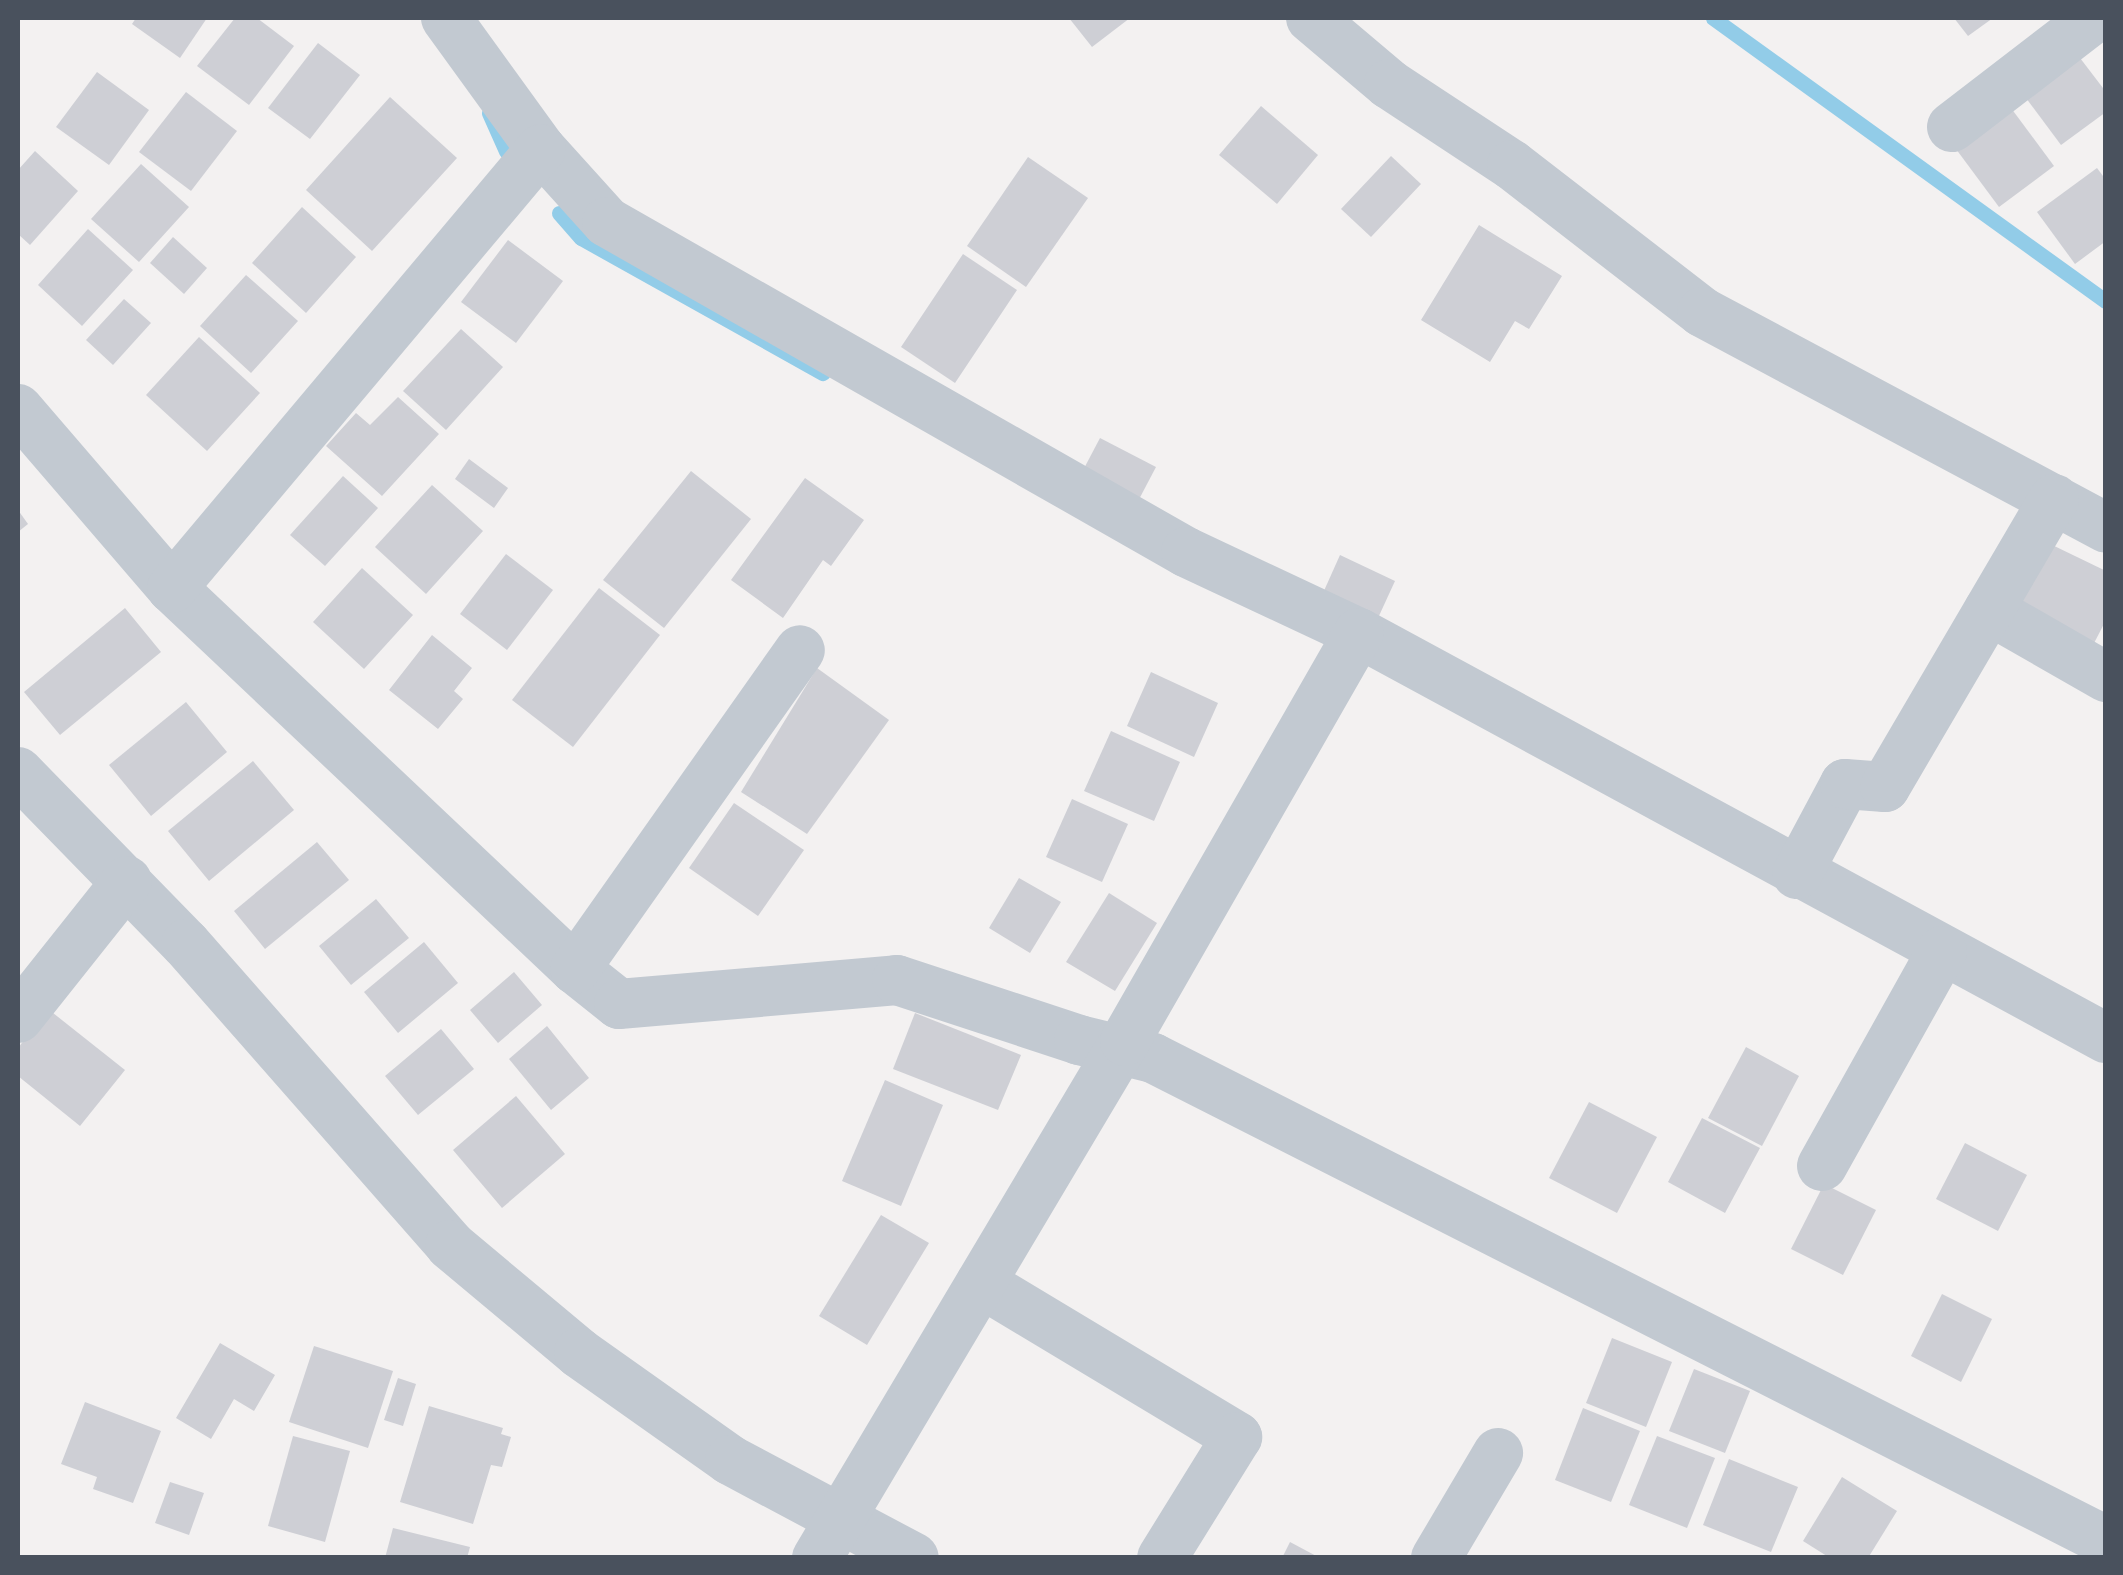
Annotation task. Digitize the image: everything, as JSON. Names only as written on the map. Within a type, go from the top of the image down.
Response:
[{"type":"street","points":[[446,18],[541,149],[607,222],[1350,645],[1797,874],[1935,963],[2106,1038]]},
{"type":"street","points":[[1312,18],[1388,84],[1512,165],[1702,312],[2106,528]]},
{"type":"street","points":[[1952,128],[2094,18]]},
{"type":"street","points":[[172,588],[541,149]]},
{"type":"street","points":[[18,409],[172,588],[574,969],[619,1004],[897,980],[1125,1040],[1153,1058],[2106,1541]]},
{"type":"street","points":[[1797,874],[1845,784],[1885,788],[2054,500]]},
{"type":"street","points":[[1989,610],[2106,677]]},
{"type":"street","points":[[829,1536],[1125,1040],[1350,645]]},
{"type":"street","points":[[574,969],[800,650]]},
{"type":"street","points":[[27,804],[450,1245],[579,1353],[829,1536],[914,1558]]},
{"type":"street","points":[[18,1018],[116,893]]},
{"type":"street","points":[[1822,1166],[1935,963]]},
{"type":"street","points":[[981,1284],[1237,1437],[1162,1558]]},
{"type":"street","points":[[1436,1558],[1498,1453]]},
{"type":"building","points":[[136,18],[207,18],[180,58],[132,24]]},
{"type":"building","points":[[235,18],[257,18],[294,46],[249,105],[197,66]]},
{"type":"building","points":[[1069,18],[1130,18],[1092,47]]},
{"type":"building","points":[[1954,18],[1993,18],[1968,36]]},
{"type":"building","points":[[318,43],[360,75],[310,139],[268,108]]},
{"type":"building","points":[[2077,54],[2106,92],[2106,112],[2061,145],[2023,94]]},
{"type":"building","points":[[97,72],[149,110],[109,165],[56,127]]},
{"type":"building","points":[[186,92],[237,131],[191,191],[139,152]]},
{"type":"building","points":[[390,97],[457,158],[372,251],[306,190]]},
{"type":"building","points":[[1261,106],[1318,155],[1277,204],[1219,155]]},
{"type":"building","points":[[2011,108],[2054,166],[1999,207],[1956,149]]},
{"type":"building","points":[[35,151],[78,191],[30,245],[18,234],[18,170]]},
{"type":"building","points":[[1391,156],[1421,184],[1371,237],[1341,209]]},
{"type":"building","points":[[1028,157],[1088,198],[1026,287],[967,246]]},
{"type":"building","points":[[141,164],[189,207],[139,262],[91,219]]},
{"type":"building","points":[[2097,168],[2106,180],[2106,241],[2075,264],[2037,212]]},
{"type":"building","points":[[302,207],[356,257],[306,313],[252,263]]},
{"type":"building","points":[[1479,225],[1562,276],[1529,329],[1515,321],[1490,362],[1421,320]]},
{"type":"building","points":[[88,229],[133,270],[82,326],[38,285]]},
{"type":"building","points":[[173,237],[207,268],[184,294],[150,263]]},
{"type":"building","points":[[508,240],[563,281],[516,343],[461,302]]},
{"type":"building","points":[[963,254],[1017,290],[955,383],[901,347]]},
{"type":"building","points":[[246,275],[298,321],[251,373],[200,326]]},
{"type":"building","points":[[124,299],[151,323],[113,365],[86,340]]},
{"type":"building","points":[[461,329],[503,367],[446,430],[403,391]]},
{"type":"building","points":[[199,337],[260,393],[207,451],[146,395]]},
{"type":"building","points":[[398,397],[439,434],[382,496],[326,446],[356,413],[370,425]]},
{"type":"building","points":[[1100,438],[1156,467],[1136,505],[1080,476]]},
{"type":"building","points":[[469,459],[508,488],[494,508],[455,479]]},
{"type":"building","points":[[691,471],[751,519],[664,628],[603,580]]},
{"type":"building","points":[[343,476],[378,508],[325,566],[290,535]]},
{"type":"building","points":[[805,478],[864,520],[831,566],[823,560],[783,618],[731,580]]},
{"type":"building","points":[[432,485],[483,531],[426,594],[375,547]]},
{"type":"building","points":[[18,510],[28,524],[18,532]]},
{"type":"building","points":[[2046,542],[2106,571],[2106,620],[2091,649],[2013,609]]},
{"type":"building","points":[[506,554],[553,590],[507,650],[460,614]]},
{"type":"building","points":[[1340,555],[1395,581],[1378,618],[1323,593]]},
{"type":"building","points":[[362,568],[413,615],[364,669],[313,622]]},
{"type":"building","points":[[599,588],[660,635],[573,747],[512,700]]},
{"type":"building","points":[[125,608],[161,652],[60,735],[24,692]]},
{"type":"building","points":[[432,635],[472,668],[454,691],[463,699],[438,729],[389,690]]},
{"type":"building","points":[[817,668],[889,720],[807,834],[741,792]]},
{"type":"building","points":[[1151,672],[1218,703],[1194,757],[1127,726]]},
{"type":"building","points":[[186,702],[227,752],[151,816],[109,765]]},
{"type":"building","points":[[1111,731],[1180,762],[1154,821],[1084,791]]},
{"type":"building","points":[[253,761],[294,810],[209,881],[168,831]]},
{"type":"building","points":[[1072,799],[1128,824],[1102,882],[1046,857]]},
{"type":"building","points":[[734,803],[804,850],[758,916],[689,868]]},
{"type":"building","points":[[317,842],[349,880],[265,949],[234,911]]},
{"type":"building","points":[[1019,878],[1061,902],[1030,953],[989,928]]},
{"type":"building","points":[[1109,893],[1157,923],[1115,991],[1066,962]]},
{"type":"building","points":[[376,899],[409,938],[351,985],[319,946]]},
{"type":"building","points":[[424,942],[458,983],[398,1033],[364,992]]},
{"type":"building","points":[[514,972],[542,1005],[498,1043],[470,1010]]},
{"type":"building","points":[[48,1009],[125,1070],[80,1126],[18,1076],[18,1048]]},
{"type":"building","points":[[915,1013],[1021,1055],[998,1110],[893,1069]]},
{"type":"building","points":[[547,1026],[589,1078],[551,1110],[509,1059]]},
{"type":"building","points":[[441,1029],[474,1069],[418,1115],[385,1076]]},
{"type":"building","points":[[1746,1047],[1799,1076],[1762,1146],[1708,1118]]},
{"type":"building","points":[[885,1080],[943,1105],[901,1206],[842,1181]]},
{"type":"building","points":[[516,1096],[565,1154],[502,1208],[453,1150]]},
{"type":"building","points":[[1589,1102],[1657,1137],[1617,1213],[1549,1178]]},
{"type":"building","points":[[1702,1118],[1760,1148],[1725,1213],[1668,1182]]},
{"type":"building","points":[[1965,1143],[2027,1175],[1998,1231],[1936,1199]]},
{"type":"building","points":[[1824,1184],[1876,1210],[1843,1275],[1791,1249]]},
{"type":"building","points":[[881,1215],[929,1243],[867,1345],[819,1316]]},
{"type":"building","points":[[1942,1294],[1992,1319],[1961,1382],[1911,1356]]},
{"type":"building","points":[[1612,1338],[1672,1362],[1646,1427],[1586,1403]]},
{"type":"building","points":[[220,1343],[275,1375],[254,1411],[234,1399],[211,1439],[176,1418]]},
{"type":"building","points":[[314,1346],[393,1371],[368,1448],[289,1422]]},
{"type":"building","points":[[1694,1369],[1750,1391],[1725,1453],[1669,1431]]},
{"type":"building","points":[[398,1378],[416,1384],[403,1426],[384,1420]]},
{"type":"building","points":[[85,1402],[161,1431],[133,1503],[93,1489],[97,1477],[61,1464]]},
{"type":"building","points":[[429,1406],[503,1428],[501,1434],[511,1437],[502,1467],[491,1465],[473,1524],[400,1502]]},
{"type":"building","points":[[1583,1408],[1640,1431],[1611,1502],[1555,1480]]},
{"type":"building","points":[[293,1436],[350,1451],[325,1542],[268,1526]]},
{"type":"building","points":[[1657,1436],[1715,1458],[1687,1528],[1629,1505]]},
{"type":"building","points":[[1729,1459],[1798,1487],[1771,1552],[1703,1525]]},
{"type":"building","points":[[1842,1477],[1897,1511],[1868,1558],[1830,1558],[1803,1541]]},
{"type":"building","points":[[170,1482],[204,1493],[189,1535],[155,1523]]},
{"type":"building","points":[[393,1528],[470,1547],[467,1558],[385,1558]]},
{"type":"building","points":[[1290,1542],[1320,1558],[1282,1558]]},
{"type":"waterway","points":[[1713,18],[2106,301]]},
{"type":"waterway","points":[[489,113],[506,151]]},
{"type":"waterway","points":[[559,213],[581,238],[823,373]]}]
